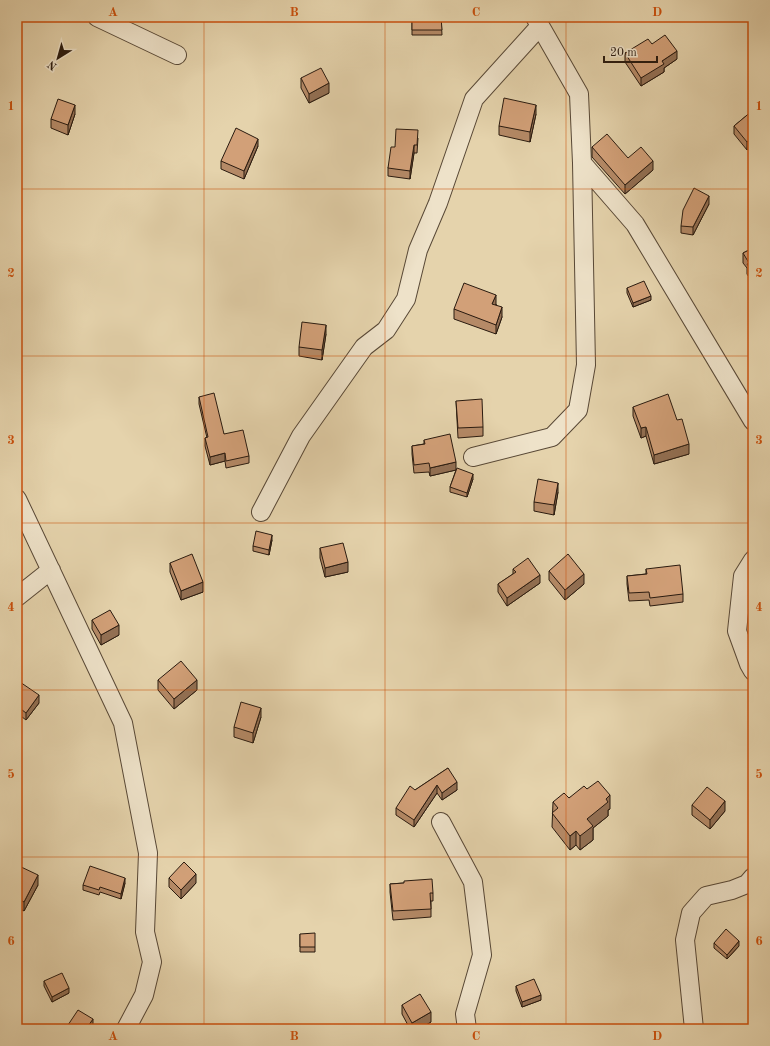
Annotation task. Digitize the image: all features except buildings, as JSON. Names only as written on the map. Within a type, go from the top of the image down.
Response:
[{"type":"street","points":[[97,17],[177,54]]},
{"type":"street","points":[[261,512],[301,436],[364,347],[386,330],[406,299],[418,250],[438,203],[474,99],[537,21],[579,94],[582,163],[586,365],[578,410],[552,437],[473,457]]},
{"type":"street","points":[[582,163],[635,224],[753,422]]},
{"type":"street","points":[[17,499],[123,723],[148,853],[145,932],[152,962],[144,995],[126,1029]]},
{"type":"street","points":[[753,560],[743,576],[737,631],[749,664],[753,670]]},
{"type":"street","points":[[17,597],[51,570]]},
{"type":"street","points":[[441,822],[473,882],[482,955],[465,1014],[467,1029]]},
{"type":"street","points":[[694,1029],[685,940],[691,913],[706,896],[732,890],[747,884],[753,877]]}]
